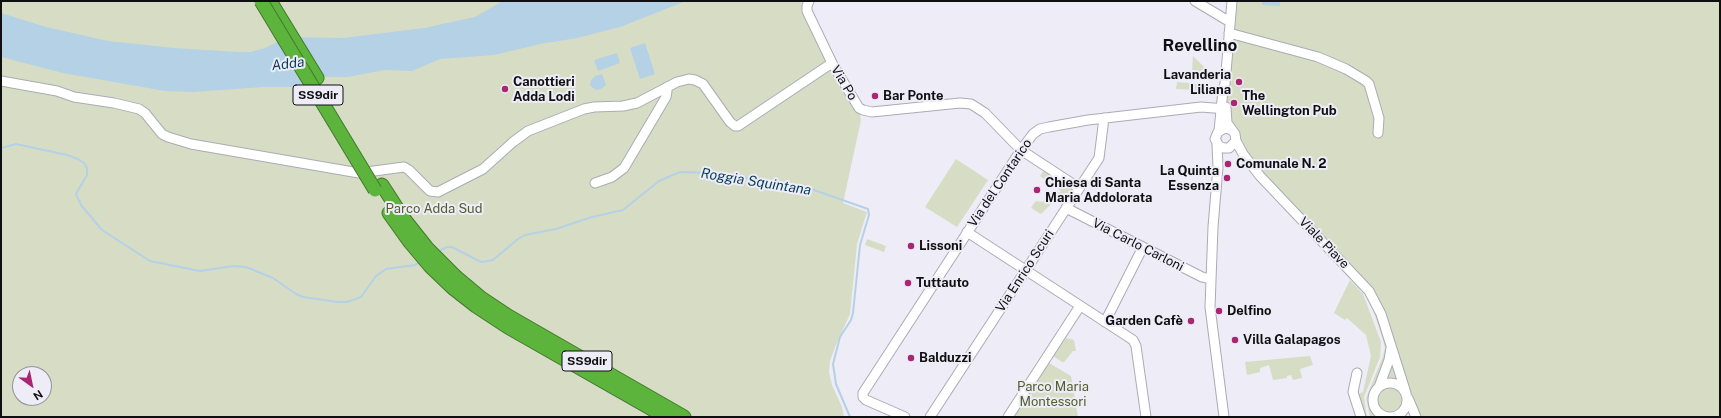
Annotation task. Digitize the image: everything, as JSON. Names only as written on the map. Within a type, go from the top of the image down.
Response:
[{"type":"highway","name":"SS9dir","points":[[260,1],[378,187]]},
{"type":"highway","name":"SS9dir","points":[[270,1],[378,187],[396,223],[428,257],[453,288],[684,417]]},
{"type":"highway","name":"SS9dir","points":[[483,305],[666,416]]},
{"type":"street","name":"Via Po","points":[[809,1],[807,8],[813,23],[832,63],[859,108],[872,112],[960,103],[971,104],[981,109],[1021,150]]},
{"type":"street","points":[[1195,1],[1230,22]]},
{"type":"street","points":[[1224,417],[1211,317],[1210,279],[1218,167],[1216,137],[1219,131],[1227,91],[1225,84],[1232,1]]},
{"type":"street","points":[[1229,32],[1318,57],[1346,69],[1366,81],[1369,84],[1379,118],[1378,133]]},
{"type":"street","points":[[1,81],[57,91],[74,97],[114,103],[139,109],[145,113],[156,128],[168,138],[191,144],[358,173],[404,167],[430,191],[438,192],[483,169],[513,142],[535,128],[588,108],[637,103],[683,80],[700,82],[706,87],[730,122],[735,126],[738,126],[832,63]]},
{"type":"street","points":[[595,183],[612,177],[624,168],[666,97],[667,87]]},
{"type":"street","name":"Via del Contarico","points":[[905,417],[866,400],[863,397],[864,391],[1030,137],[1040,130],[1075,122],[1201,107],[1224,109]]},
{"type":"street","points":[[1218,167],[1235,135],[1226,119],[1224,109]]},
{"type":"street","name":"Via Enrico Scuri","points":[[930,417],[1099,158],[1104,118]]},
{"type":"street","points":[[1219,131],[1225,128],[1232,130]]},
{"type":"street","points":[[1217,144],[1222,148],[1231,145]]},
{"type":"street","name":"Viale Piave","points":[[1231,145],[1243,154],[1269,185],[1367,287],[1378,306],[1390,341],[1407,395],[1415,417],[1385,416],[1377,413],[1373,397],[1379,387],[1390,355],[1390,341]]},
{"type":"street","points":[[1021,150],[1079,188]]},
{"type":"street","name":"Via Carlo Carloni","points":[[1066,208],[1143,248],[1202,277],[1210,279]]},
{"type":"street","points":[[967,232],[1134,341],[1146,417]]},
{"type":"street","points":[[1105,322],[1143,248]]},
{"type":"street","points":[[1008,417],[1080,306]]},
{"type":"street","points":[[1356,373],[1353,392],[1361,417]]},
{"type":"street","points":[[1379,387],[1388,382],[1394,383],[1403,388],[1407,395],[1406,407],[1397,416]]},
{"type":"green space","name":"Parco Adda Sud","points":[[1,1],[803,1],[801,2],[831,64],[859,111],[861,120],[843,203],[867,212],[857,244],[850,314],[835,347],[830,361],[829,372],[832,385],[842,407],[844,417],[1,417]]},
{"type":"green space","points":[[1237,1],[1720,1],[1720,417],[1419,417],[1382,311],[1301,214],[1245,153],[1226,113]]},
{"type":"green space","points":[[1193,56],[1204,67],[1204,73],[1192,72]]},
{"type":"green space","points":[[1177,82],[1198,84],[1197,90],[1176,89]]},
{"type":"green space","points":[[956,159],[988,180],[957,227],[925,207]]},
{"type":"green space","points":[[1044,170],[1074,190],[1065,204],[1059,202],[1052,203],[1041,214],[1031,208],[1035,202],[1049,201],[1048,199],[1054,197],[1053,196],[1061,191],[1044,181],[1045,180],[1040,176]]},
{"type":"green space","points":[[867,239],[886,246],[884,252],[865,245]]},
{"type":"green space","points":[[1350,280],[1363,294],[1381,342],[1380,357],[1364,397],[1367,417],[1365,417],[1358,394],[1363,392],[1371,356],[1366,335],[1347,318],[1345,320],[1334,313]]},
{"type":"green space","points":[[1369,298],[1374,306],[1387,343],[1385,359],[1369,397],[1374,417],[1370,417],[1366,398],[1385,348]]},
{"type":"green space","points":[[1066,338],[1074,340],[1076,351],[1073,351],[1064,362],[1062,362],[1053,356]]},
{"type":"green space","points":[[1391,355],[1401,384],[1392,381],[1385,381]]},
{"type":"green space","points":[[1310,356],[1313,365],[1300,369],[1302,378],[1293,380],[1291,375],[1287,376],[1287,378],[1273,380],[1269,365],[1260,368],[1260,372],[1247,375],[1245,362]]},
{"type":"green space","name":"Parco Maria Montessori","points":[[1049,363],[1071,376],[1078,417],[1014,417]]},
{"type":"green space","points":[[1390,386],[1400,390],[1404,400],[1400,410],[1390,414],[1380,410],[1376,400],[1380,390]]},
{"type":"water","name":"Adda","points":[[503,1],[686,1],[620,27],[577,38],[540,44],[494,55],[440,59],[412,71],[384,70],[347,77],[317,77],[295,87],[263,87],[193,92],[165,91],[63,73],[1,57],[1,13],[46,27],[108,41],[174,48],[251,52],[265,48],[287,37],[343,38],[424,28],[475,17]]},
{"type":"water","points":[[1262,1],[1280,1],[1280,6],[1262,5]]},
{"type":"water","points":[[645,43],[655,74],[640,79],[630,48]]},
{"type":"water","points":[[617,53],[620,63],[598,71],[594,60]]},
{"type":"water","points":[[602,74],[606,85],[601,89],[596,90],[590,85],[591,80],[595,76]]},
{"type":"waterway","name":"Roggia Squintana","points":[[1,148],[16,144],[67,155],[84,163],[87,168],[87,175],[76,194],[81,205],[102,230],[150,261],[200,271],[234,266],[246,267],[273,278],[296,294],[303,297],[338,302],[347,302],[361,297],[376,276],[386,269],[415,265],[421,262]]},
{"type":"waterway","name":"Roggia Squintana","points":[[437,252],[447,247],[452,247],[482,262],[493,260],[525,235],[556,229],[592,217],[623,210],[659,181],[680,172],[712,173],[795,185],[868,209],[869,215],[860,245],[853,313],[851,320],[840,337],[833,364],[836,384],[850,417]]},
{"type":"place","name":"Lavanderia Liliana","points":[[1239,82]]},
{"type":"place","name":"Canottieri Adda Lodi","points":[[505,89]]},
{"type":"place","name":"Bar Ponte","points":[[875,96]]},
{"type":"place","name":"The Wellington Pub","points":[[1234,103]]},
{"type":"place","name":"Comunale N. 2","points":[[1228,164]]},
{"type":"place","name":"La Quinta Essenza","points":[[1227,178]]},
{"type":"place","name":"Chiesa di Santa Maria Addolorata","points":[[1037,190]]},
{"type":"place","name":"Lissoni","points":[[911,246]]},
{"type":"place","name":"Tuttauto","points":[[908,283]]},
{"type":"place","name":"Delfino","points":[[1219,311]]},
{"type":"place","name":"Garden Cafè","points":[[1191,321]]},
{"type":"place","name":"Villa Galapagos","points":[[1235,340]]},
{"type":"place","name":"Balduzzi","points":[[911,358]]},
{"type":"district","name":"Revellino","points":[[1200,46]]}]
